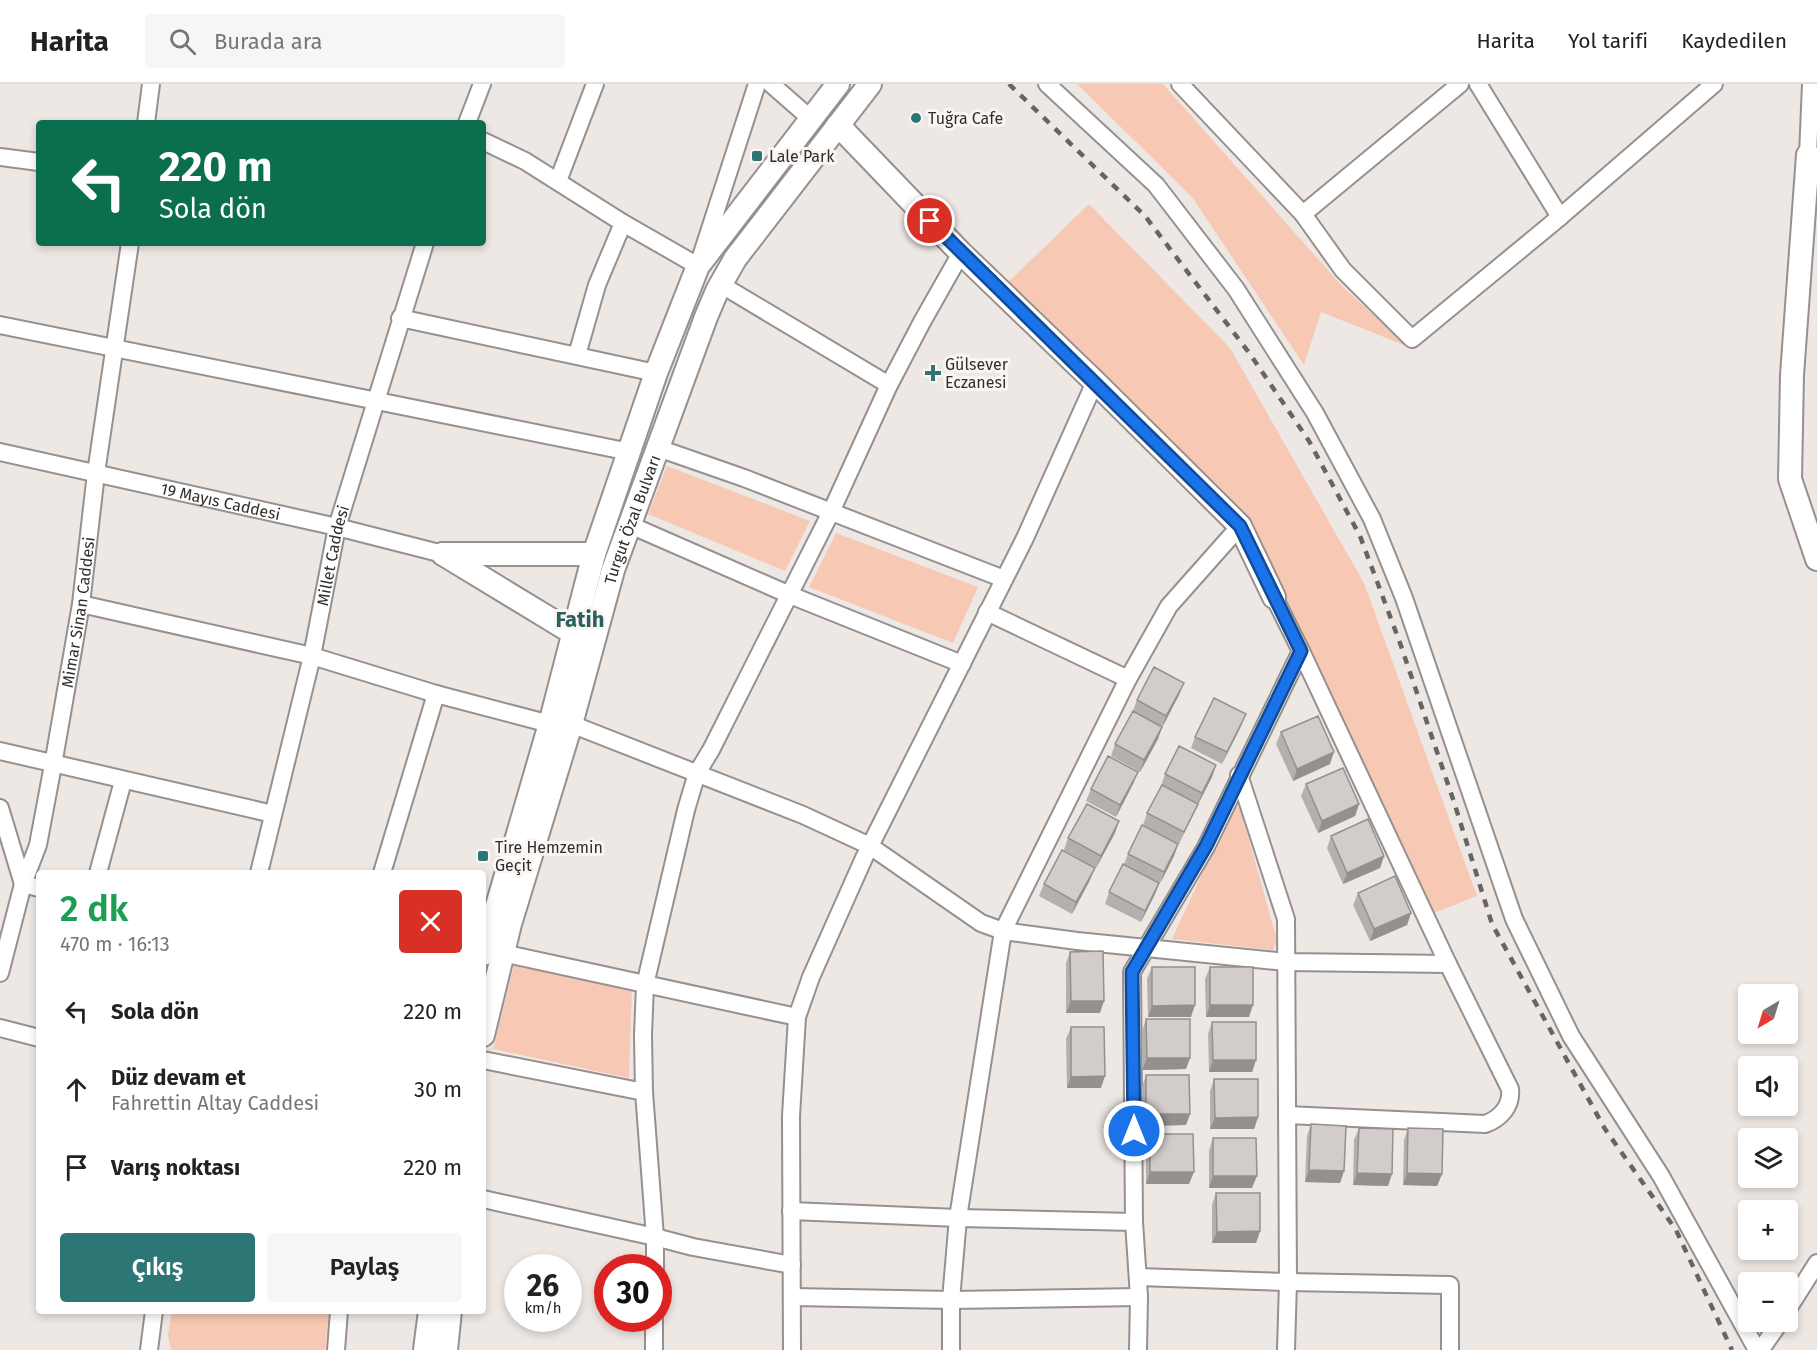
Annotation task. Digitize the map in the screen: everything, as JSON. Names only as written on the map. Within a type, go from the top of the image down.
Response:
[{"type":"main road","name":"Turgut Özal Bulvarı","points":[[561,724],[573,633],[594,554],[656,373],[698,266],[838,84]]},
{"type":"main road","name":"Turgut Özal Bulvarı","points":[[486,1011],[493,954],[561,724],[706,316],[720,284],[735,259],[870,84]]},
{"type":"main road","points":[[838,125],[961,253],[1240,526],[1274,597]]},
{"type":"main road","points":[[1808,155],[1792,375],[1791,479],[1817,559]]},
{"type":"main road","points":[[443,554],[594,554]]},
{"type":"main road","points":[[443,554],[573,633]]},
{"type":"main road","points":[[425,1350],[430,1314]]},
{"type":"main road","points":[[446,1350],[450,1314]]},
{"type":"street","points":[[146,120],[151,84]]},
{"type":"street","points":[[468,120],[482,84]]},
{"type":"street","points":[[558,181],[595,84]]},
{"type":"street","points":[[486,142],[525,160],[623,223],[698,266],[757,84]]},
{"type":"street","points":[[771,84],[811,119]]},
{"type":"street","points":[[1047,84],[1156,185],[1236,289],[1315,413],[1372,519],[1404,598],[1514,919],[1571,1036],[1661,1176],[1757,1350],[1764,1345],[1773,1332]]},
{"type":"street","points":[[1180,84],[1303,214],[1343,270],[1412,339],[1560,217],[1714,84]]},
{"type":"street","points":[[1303,214],[1460,84]]},
{"type":"street","points":[[1478,84],[1560,217]]},
{"type":"street","points":[[1808,155],[1810,84]]},
{"type":"street","points":[[0,157],[36,162]]},
{"type":"street","points":[[577,355],[605,263],[623,223]]},
{"type":"street","name":"Mimar Sinan Caddesi","points":[[0,974],[31,886],[53,765],[81,603],[96,473],[130,246]]},
{"type":"street","name":"Millet Caddesi","points":[[260,870],[312,656],[337,527],[424,246]]},
{"type":"street","points":[[655,1254],[644,1092],[645,985],[686,810],[697,773],[790,595],[889,385],[921,322],[961,253]]},
{"type":"street","points":[[720,284],[889,385]]},
{"type":"street","points":[[400,318],[656,373]]},
{"type":"street","points":[[0,325],[630,452]]},
{"type":"street","points":[[792,1350],[791,1116],[797,1017],[811,977],[870,846],[1025,538],[1095,382]]},
{"type":"street","points":[[658,447],[1004,579]]},
{"type":"street","name":"19 Mayıs Caddesi","points":[[0,452],[337,527],[443,554]]},
{"type":"street","points":[[630,525],[790,595],[962,664]]},
{"type":"street","points":[[951,1350],[951,1300],[958,1218],[1003,931],[1128,679],[1169,606],[1240,526]]},
{"type":"street","points":[[1274,597],[1448,964],[1510,1089],[1509,1101],[1502,1114],[1485,1124],[1287,1115]]},
{"type":"street","points":[[81,603],[312,656],[436,694],[561,724],[697,773],[803,815],[870,846],[981,923],[1003,931],[1077,941],[1286,962],[1448,964]]},
{"type":"street","points":[[987,612],[1128,679]]},
{"type":"street","points":[[1138,1350],[1139,1297],[1134,1222],[1132,972],[1206,846],[1301,651]]},
{"type":"street","points":[[383,870],[436,694]]},
{"type":"street","points":[[0,751],[273,814]]},
{"type":"street","points":[[1239,775],[1286,919],[1288,1282],[1286,1350]]},
{"type":"street","points":[[99,870],[123,781]]},
{"type":"street","points":[[0,808],[31,886]]},
{"type":"street","points":[[493,954],[797,1017]]},
{"type":"street","points":[[0,1028],[36,1037]]},
{"type":"street","points":[[486,1061],[644,1092]]},
{"type":"street","points":[[486,1200],[693,1247],[792,1265]]},
{"type":"street","points":[[791,1211],[1134,1222]]},
{"type":"street","points":[[1798,1293],[1817,1263]]},
{"type":"street","points":[[1138,1277],[1450,1285],[1450,1350]]},
{"type":"street","points":[[793,1297],[951,1300],[1139,1297]]},
{"type":"street","points":[[149,1350],[154,1314]]},
{"type":"street","points":[[336,1350],[339,1314]]},
{"type":"street","points":[[654,1332],[654,1350]]},
{"type":"shaded area","points":[[1077,84],[1163,84],[1342,286],[1409,347],[1321,312],[1304,365],[1192,197]]},
{"type":"shaded area","points":[[1089,204],[1230,348],[1364,583],[1477,896],[1426,916],[1240,526],[1000,290]]},
{"type":"shaded area","points":[[667,466],[810,521],[785,571],[648,514]]},
{"type":"shaded area","points":[[836,533],[978,587],[953,643],[809,587]]},
{"type":"shaded area","points":[[1238,806],[1277,940],[1273,950],[1172,939],[1232,809]]},
{"type":"shaded area","points":[[514,965],[632,987],[629,1078],[493,1049]]},
{"type":"shaded area","points":[[172,1314],[329,1314],[325,1350],[171,1350],[168,1335]]},
{"type":"building","points":[[1154,667],[1184,683],[1166,716],[1137,700]]},
{"type":"building","points":[[1214,698],[1246,714],[1227,752],[1195,737]]},
{"type":"building","points":[[1133,711],[1162,727],[1144,760],[1115,744]]},
{"type":"building","points":[[1318,716],[1334,752],[1297,769],[1281,732]]},
{"type":"building","points":[[1179,746],[1216,765],[1202,793],[1165,774]]},
{"type":"building","points":[[1108,756],[1138,772],[1120,805],[1091,789]]},
{"type":"building","points":[[1343,768],[1359,804],[1322,821],[1306,784]]},
{"type":"building","points":[[1162,785],[1198,804],[1184,832],[1147,813]]},
{"type":"building","points":[[1087,804],[1119,821],[1101,856],[1068,838]]},
{"type":"building","points":[[1368,819],[1384,856],[1347,873],[1331,836]]},
{"type":"building","points":[[1142,825],[1178,844],[1164,872],[1128,854]]},
{"type":"building","points":[[1062,850],[1095,868],[1076,902],[1044,884]]},
{"type":"building","points":[[1123,864],[1159,883],[1145,911],[1109,892]]},
{"type":"building","points":[[1395,876],[1411,913],[1374,929],[1358,893]]},
{"type":"building","points":[[1103,951],[1104,1001],[1071,1001],[1070,952]]},
{"type":"building","points":[[1152,967],[1195,967],[1195,1005],[1152,1006]]},
{"type":"building","points":[[1210,967],[1253,967],[1253,1005],[1210,1005]]},
{"type":"building","points":[[1146,1019],[1190,1019],[1190,1058],[1147,1058]]},
{"type":"building","points":[[1212,1022],[1256,1022],[1256,1060],[1213,1060]]},
{"type":"building","points":[[1071,1027],[1104,1027],[1105,1076],[1071,1077]]},
{"type":"building","points":[[1146,1075],[1189,1075],[1190,1114],[1146,1114]]},
{"type":"building","points":[[1214,1079],[1258,1079],[1258,1117],[1215,1118]]},
{"type":"building","points":[[1311,1124],[1346,1126],[1344,1171],[1309,1170]]},
{"type":"building","points":[[1359,1128],[1393,1129],[1392,1174],[1357,1173]]},
{"type":"building","points":[[1408,1128],[1443,1129],[1442,1174],[1407,1173]]},
{"type":"building","points":[[1150,1134],[1193,1134],[1194,1172],[1150,1172]]},
{"type":"building","points":[[1213,1138],[1256,1138],[1257,1176],[1213,1176]]},
{"type":"building","points":[[1216,1193],[1260,1193],[1260,1231],[1217,1232]]},
{"type":"railway","points":[[1009,84],[1145,216],[1250,354],[1309,441],[1360,536],[1400,643],[1454,802],[1492,924],[1605,1129],[1676,1230],[1732,1350]]},
{"type":"place","name":"Tuğra Cafe","points":[[916,118]]},
{"type":"place","name":"Lale Park","points":[[757,156]]},
{"type":"place","name":"Gülsever Eczanesi","points":[[933,373]]},
{"type":"place","name":"Tire Hemzemin Geçit","points":[[483,856]]},
{"type":"district","name":"Fatih","points":[[580,619]]},
{"type":"route","points":[[930,221],[1240,526],[1301,651],[1206,846],[1132,972],[1134,1131]]}]
